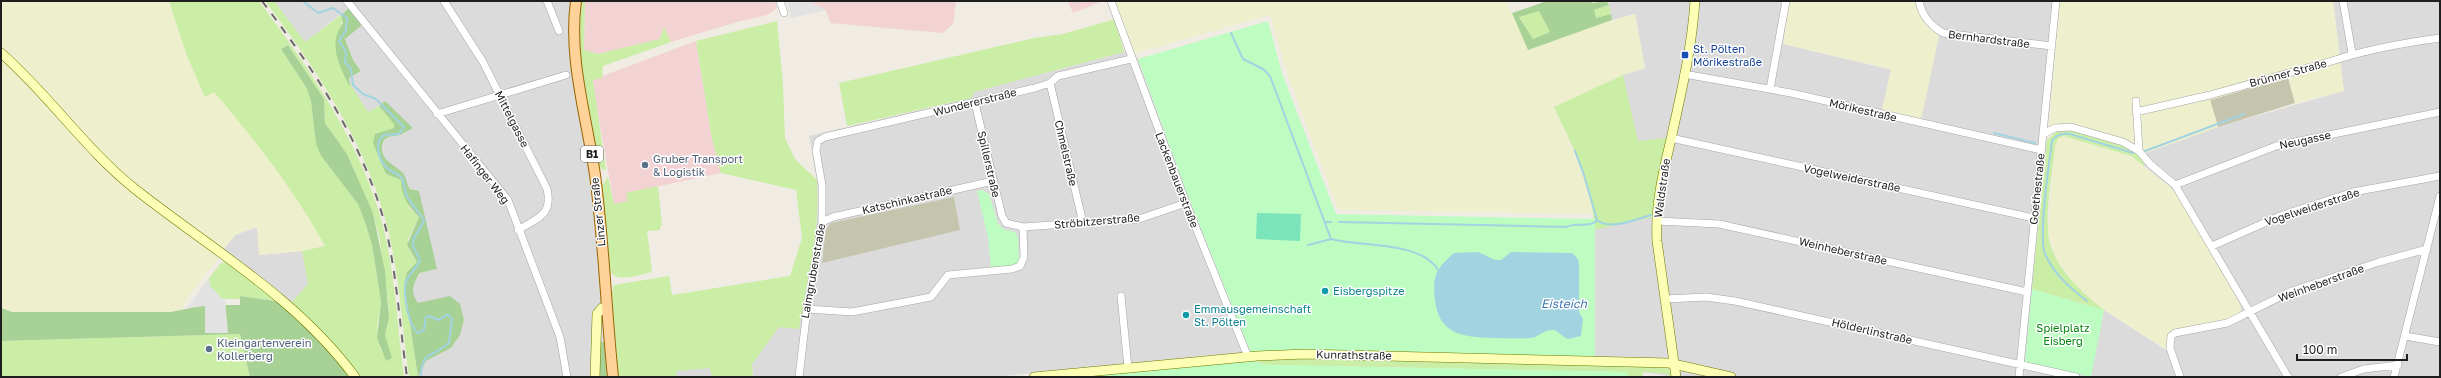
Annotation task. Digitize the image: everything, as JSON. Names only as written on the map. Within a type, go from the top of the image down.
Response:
[{"type":"main road","name":"Linzer Straße","points":[[576,1],[574,34],[576,61],[595,176],[613,377]]},
{"type":"street","name":"Hafinger Weg","points":[[347,1],[508,200],[518,230],[558,330],[568,377]]},
{"type":"street","name":"Mittelgasse","points":[[444,1],[483,62],[548,190],[550,200],[548,209],[542,216],[518,230]]},
{"type":"street","points":[[547,1],[559,31]]},
{"type":"street","points":[[780,1],[784,13]]},
{"type":"street","name":"Lackenbauerstraße","points":[[1111,1],[1130,59],[1248,357]]},
{"type":"street","name":"Waldstraße","points":[[1676,377],[1658,241],[1657,221],[1662,174],[1684,74],[1695,1]]},
{"type":"street","points":[[1770,89],[1786,1]]},
{"type":"street","name":"Bernhardstraße","points":[[1919,1],[1926,18],[1932,26],[1943,33],[2052,46]]},
{"type":"street","name":"Goethestraße","points":[[2019,377],[2056,1]]},
{"type":"street","points":[[2343,1],[2352,54]]},
{"type":"street","name":"Brünner Straße","points":[[2136,112],[2210,95],[2388,45],[2440,38]]},
{"type":"street","points":[[1,53],[122,178],[224,254],[292,308],[327,343],[355,377]]},
{"type":"street","name":"Wundererstraße","points":[[818,141],[824,137],[975,103],[1050,83],[1058,76],[1130,59]]},
{"type":"street","name":"Mörikestraße","points":[[1684,74],[1770,89],[2041,150]]},
{"type":"street","points":[[437,114],[566,75]]},
{"type":"street","name":"Chmelstraße","points":[[1050,83],[1083,223]]},
{"type":"street","points":[[2136,101],[2139,151]]},
{"type":"street","name":"Spillerstraße","points":[[975,103],[1002,216],[1006,223]]},
{"type":"street","name":"Neugasse","points":[[2175,185],[2276,146],[2440,112]]},
{"type":"street","points":[[2043,134],[2055,128],[2071,127],[2123,142],[2139,151],[2150,164],[2175,185],[2288,377]]},
{"type":"street","name":"Vogelweiderstraße","points":[[1671,138],[2034,218]]},
{"type":"street","name":"Laimgrubenstraße","points":[[799,377],[807,309],[822,222],[822,185],[816,150],[818,141]]},
{"type":"street","name":"Vogelweiderstraße","points":[[2212,246],[2280,216],[2353,192],[2440,176]]},
{"type":"street","name":"Katschinkastraße","points":[[822,222],[833,217],[993,181]]},
{"type":"street","points":[[2394,377],[2427,249],[2436,225],[2440,196]]},
{"type":"street","name":"Ströbitzerstraße","points":[[1006,223],[1023,227],[1139,219],[1186,203]]},
{"type":"street","name":"Weinheberstraße","points":[[1657,221],[1719,224],[2028,292]]},
{"type":"street","points":[[807,309],[848,313],[931,297],[948,275],[1012,269],[1020,266],[1024,257],[1023,227]]},
{"type":"street","name":"Weinheberstraße","points":[[2180,377],[2170,348],[2171,336],[2180,332],[2227,323],[2292,291],[2379,262],[2427,249]]},
{"type":"street","points":[[1121,296],[1128,368]]},
{"type":"street","name":"Hölderlinstraße","points":[[1666,299],[1706,297],[1735,301],[2076,377]]},
{"type":"street","points":[[595,377],[597,314],[602,308],[607,307]]},
{"type":"street","points":[[2405,336],[2440,342]]},
{"type":"street","name":"Kunrathstraße","points":[[1034,377],[1248,357],[1305,354],[1674,364],[1731,377]]},
{"type":"street","points":[[2341,377],[2364,369],[2398,365]]},
{"type":"shaded area","points":[[1,1],[169,1],[187,56],[205,97],[213,91],[260,145],[303,207],[325,247],[302,251],[259,255],[257,227],[235,235],[223,250],[124,176],[1,50]]},
{"type":"shaded area","points":[[573,1],[602,283],[604,342],[600,342],[599,377],[418,377],[426,361],[451,348],[413,296],[413,284],[421,273],[436,269],[415,191],[408,187],[402,172],[386,161],[382,154],[384,140],[388,137],[395,136],[385,102],[368,112],[350,87],[349,78],[361,71],[353,60],[345,39],[349,8],[305,42],[275,2]]},
{"type":"shaded area","points":[[585,1],[775,1],[777,8],[767,15],[737,22],[671,42],[664,27],[660,39],[598,54],[584,50]]},
{"type":"shaded area","points":[[786,1],[812,1],[812,3],[826,10],[791,18]]},
{"type":"shaded area","points":[[812,1],[956,1],[953,24],[943,33],[830,23],[826,10],[812,3]]},
{"type":"shaded area","points":[[1068,1],[1103,1],[1073,13]]},
{"type":"shaded area","points":[[1115,1],[1506,1],[1529,50],[1574,32],[1635,14],[1645,68],[1623,75],[1554,107],[1583,175],[1595,214],[1340,210],[1336,205],[1287,73],[1270,15],[1133,54]]},
{"type":"shaded area","points":[[1614,1],[1790,1],[1783,44],[1892,70],[1929,29],[1922,20],[1915,1],[2060,1],[2032,289],[2104,310],[2166,350],[2167,335],[2173,331],[2241,310],[2240,304],[2179,198],[2170,187],[2144,166],[2145,153],[2218,127],[2344,91],[2333,1],[2440,1],[2440,377],[1673,377],[1595,364],[1594,230],[1603,227],[1667,138],[1638,141],[1623,75],[1645,68],[1635,14],[1612,20],[1608,3]]},
{"type":"shaded area","points":[[1790,1],[1915,1],[1922,20],[1939,36],[1921,120],[1882,110],[1891,69],[1783,44]]},
{"type":"shaded area","points":[[2060,1],[2333,1],[2344,91],[2295,103],[2288,77],[2210,100],[2218,127],[2145,153],[2133,142],[2072,124],[2049,125]]},
{"type":"shaded area","name":"Gruber Transport & Logistik","points":[[696,41],[712,139],[721,173],[627,193],[628,201],[614,204],[592,80]]},
{"type":"shaded area","points":[[1124,52],[1133,54],[1138,59],[1186,191],[1251,353],[1196,356],[1196,358],[993,377],[753,377],[752,364],[779,327],[799,328],[817,219],[817,180],[809,136],[971,98],[974,92]]},
{"type":"shaded area","points":[[1,58],[91,152],[220,256],[186,300],[183,309],[171,312],[12,312],[1,308]]},
{"type":"shaded area","points":[[2288,77],[2295,103],[2218,127],[2210,100]]},
{"type":"shaded area","points":[[2063,136],[2131,156],[2170,187],[2179,198],[2240,304],[2241,310],[2238,315],[2226,320],[2173,331],[2167,335],[2167,350],[2104,310],[2077,287],[2055,257],[2048,230],[2055,145],[2058,139]]},
{"type":"shaded area","points":[[954,197],[960,230],[822,263],[826,228],[831,223]]},
{"type":"shaded area","points":[[257,227],[260,255],[302,251],[308,284],[291,303],[223,250],[235,235]]},
{"type":"shaded area","points":[[209,278],[210,286],[222,299],[225,300],[228,333],[205,333],[205,306],[187,308]]},
{"type":"shaded area","points":[[710,368],[712,377],[677,377],[676,371]]},
{"type":"green space","points":[[169,1],[259,1],[296,52],[330,104],[345,132],[371,189],[381,219],[390,257],[404,377],[359,377],[291,303],[308,284],[302,251],[325,246],[274,166],[245,129],[214,92],[205,97],[187,56]],"holes":[[[288,45],[324,99],[325,123],[347,154],[373,213],[380,240],[388,300],[389,318],[385,335],[387,361],[380,348],[377,327],[381,301],[372,245],[366,225],[358,204],[321,156],[316,144],[311,101],[306,87],[281,49]]]},
{"type":"green space","points":[[265,1],[274,1],[305,42],[341,15],[343,20],[340,27],[343,73],[368,112],[379,106],[394,124],[395,129],[375,134],[386,174],[401,180],[410,209],[419,217],[408,240],[409,250],[417,262],[407,272],[404,284],[418,377],[409,377],[394,257],[376,188],[350,131],[319,77]]},
{"type":"green space","points":[[580,1],[585,1],[584,50],[598,54],[660,39],[664,27],[671,42],[603,66],[602,78],[593,80],[606,170],[602,169],[597,163],[586,103],[579,42]]},
{"type":"green space","points":[[1547,1],[1591,1],[1592,3],[1607,1],[1609,5],[1594,10],[1596,18],[1611,14],[1612,20],[1528,50],[1512,13]],"holes":[[[1539,11],[1550,32],[1533,39],[1519,17]]]},
{"type":"green space","points":[[1609,5],[1611,14],[1596,18],[1594,10]]},
{"type":"green space","points":[[349,8],[362,25],[345,39],[353,60],[361,71],[349,78],[350,87],[342,72],[336,47],[338,31],[343,23],[341,15]]},
{"type":"green space","points":[[1539,11],[1550,32],[1533,39],[1519,16]]},
{"type":"green space","points":[[1115,19],[1124,52],[974,92],[971,98],[847,126],[839,83],[1034,38],[1063,34]]},
{"type":"green space","points":[[777,21],[783,85],[785,138],[795,159],[817,180],[817,222],[815,240],[799,329],[779,327],[752,364],[753,377],[712,377],[710,368],[676,371],[677,377],[618,377],[612,292],[614,285],[669,276],[672,295],[790,276],[802,238],[796,190],[721,173],[712,139],[696,41]]},
{"type":"green space","points":[[1268,21],[1282,73],[1336,214],[1595,219],[1595,357],[1251,353],[1186,191],[1138,59]]},
{"type":"green space","points":[[288,45],[324,99],[325,123],[347,154],[373,213],[385,271],[389,318],[385,335],[392,358],[386,361],[377,338],[381,301],[372,245],[366,225],[358,204],[321,156],[316,144],[311,101],[306,87],[281,49]]},
{"type":"green space","points":[[1623,75],[1638,141],[1667,138],[1653,217],[1594,230],[1591,198],[1586,182],[1581,167],[1554,107]]},
{"type":"green space","points":[[385,101],[413,128],[400,135],[388,137],[384,140],[382,152],[386,159],[404,174],[410,189],[419,191],[437,269],[420,273],[414,284],[414,295],[418,303],[450,296],[460,304],[464,320],[460,335],[451,348],[426,361],[418,377],[404,284],[407,272],[417,262],[407,245],[419,217],[404,196],[401,180],[386,174],[373,143],[375,134],[394,128],[394,124],[379,106]]},
{"type":"green space","points":[[2071,130],[2120,144],[2138,155],[2145,162],[2144,166],[2131,156],[2063,136],[2058,139],[2055,145],[2048,210],[2048,230],[2050,242],[2054,254],[2067,275],[2085,294],[2104,310],[2032,289],[2047,140],[2057,131]]},
{"type":"green space","points":[[608,177],[614,204],[628,201],[626,193],[658,186],[662,226],[660,226],[660,230],[647,231],[652,270],[649,273],[632,277],[621,277],[612,274],[609,269],[601,187]]},
{"type":"green space","points":[[982,190],[989,194],[998,224],[1005,230],[1015,232],[1018,237],[1019,262],[1013,266],[991,268],[988,237],[977,191]]},
{"type":"green space","points":[[1257,213],[1301,214],[1300,241],[1256,239]]},
{"type":"green space","points":[[227,262],[281,302],[241,296],[240,299],[222,299],[210,286],[209,278],[221,263]]},
{"type":"green space","name":"Spielplatz Eisberg","points":[[2032,289],[2104,310],[2091,377],[2025,362]]},
{"type":"green space","points":[[240,296],[281,302],[314,334],[351,377],[250,377],[240,334],[1,341],[1,308],[12,312],[171,312],[205,305],[240,305]]},
{"type":"green space","points":[[240,334],[250,377],[1,377],[1,341]]},
{"type":"green space","points":[[600,342],[604,342],[607,377],[599,377]]},
{"type":"green space","points":[[1304,358],[1668,367],[1673,377],[1668,377],[1667,374],[1643,372],[1643,377],[1629,377],[1626,372],[1264,365],[1253,360]]},
{"type":"green space","points":[[1253,360],[1264,365],[1627,372],[1629,377],[1077,377]]},
{"type":"water","name":"Eisteich","points":[[1478,252],[1495,260],[1501,260],[1511,252],[1572,253],[1578,259],[1579,264],[1579,312],[1583,319],[1581,336],[1568,339],[1553,330],[1550,330],[1531,338],[1483,338],[1464,335],[1448,328],[1437,312],[1434,291],[1435,278],[1439,268],[1454,253]]},
{"type":"waterway","points":[[303,1],[318,13],[333,8],[347,18],[346,30],[339,41],[346,52],[345,62],[351,69],[353,85],[363,94],[376,99],[404,127],[399,134],[384,135],[379,143],[378,152],[385,166],[402,178],[407,197],[424,220],[413,241],[413,246],[420,261],[406,282],[405,294],[407,309],[411,323],[418,333],[424,330],[426,317],[429,316],[439,320],[448,314],[452,319],[449,343],[426,359],[423,363],[421,377]]},
{"type":"waterway","points":[[1231,33],[1243,59],[1263,69],[1270,76],[1331,239],[1389,247],[1419,254],[1430,261],[1438,270]]},
{"type":"waterway","points":[[2145,151],[2244,114]]},
{"type":"waterway","points":[[1994,133],[2035,143]]},
{"type":"waterway","points":[[2087,301],[2063,280],[2053,268],[2045,254],[2043,245],[2043,216],[2052,141],[2060,134],[2070,134],[2133,153]]},
{"type":"waterway","points":[[1575,151],[1584,175],[1597,220],[1602,223],[1616,224],[1651,215]]},
{"type":"waterway","points":[[1339,222],[1566,227],[1591,224],[1597,220]]},
{"type":"waterway","points":[[1326,222],[1331,222]]},
{"type":"waterway","points":[[1308,245],[1331,239]]},
{"type":"railway","points":[[262,1],[319,81],[336,109],[365,167],[377,198],[390,247],[407,377]]},
{"type":"place","name":"St. Pölten Mörikestraße","points":[[1685,55]]},
{"type":"place","name":"Gruber Transport & Logistik","points":[[645,165]]},
{"type":"place","name":"Eisbergspitze","points":[[1325,291]]},
{"type":"place","name":"Emmausgemeinschaft St. Pölten","points":[[1186,315]]},
{"type":"place","name":"Kleingartenverein Kollerberg","points":[[209,349]]}]
